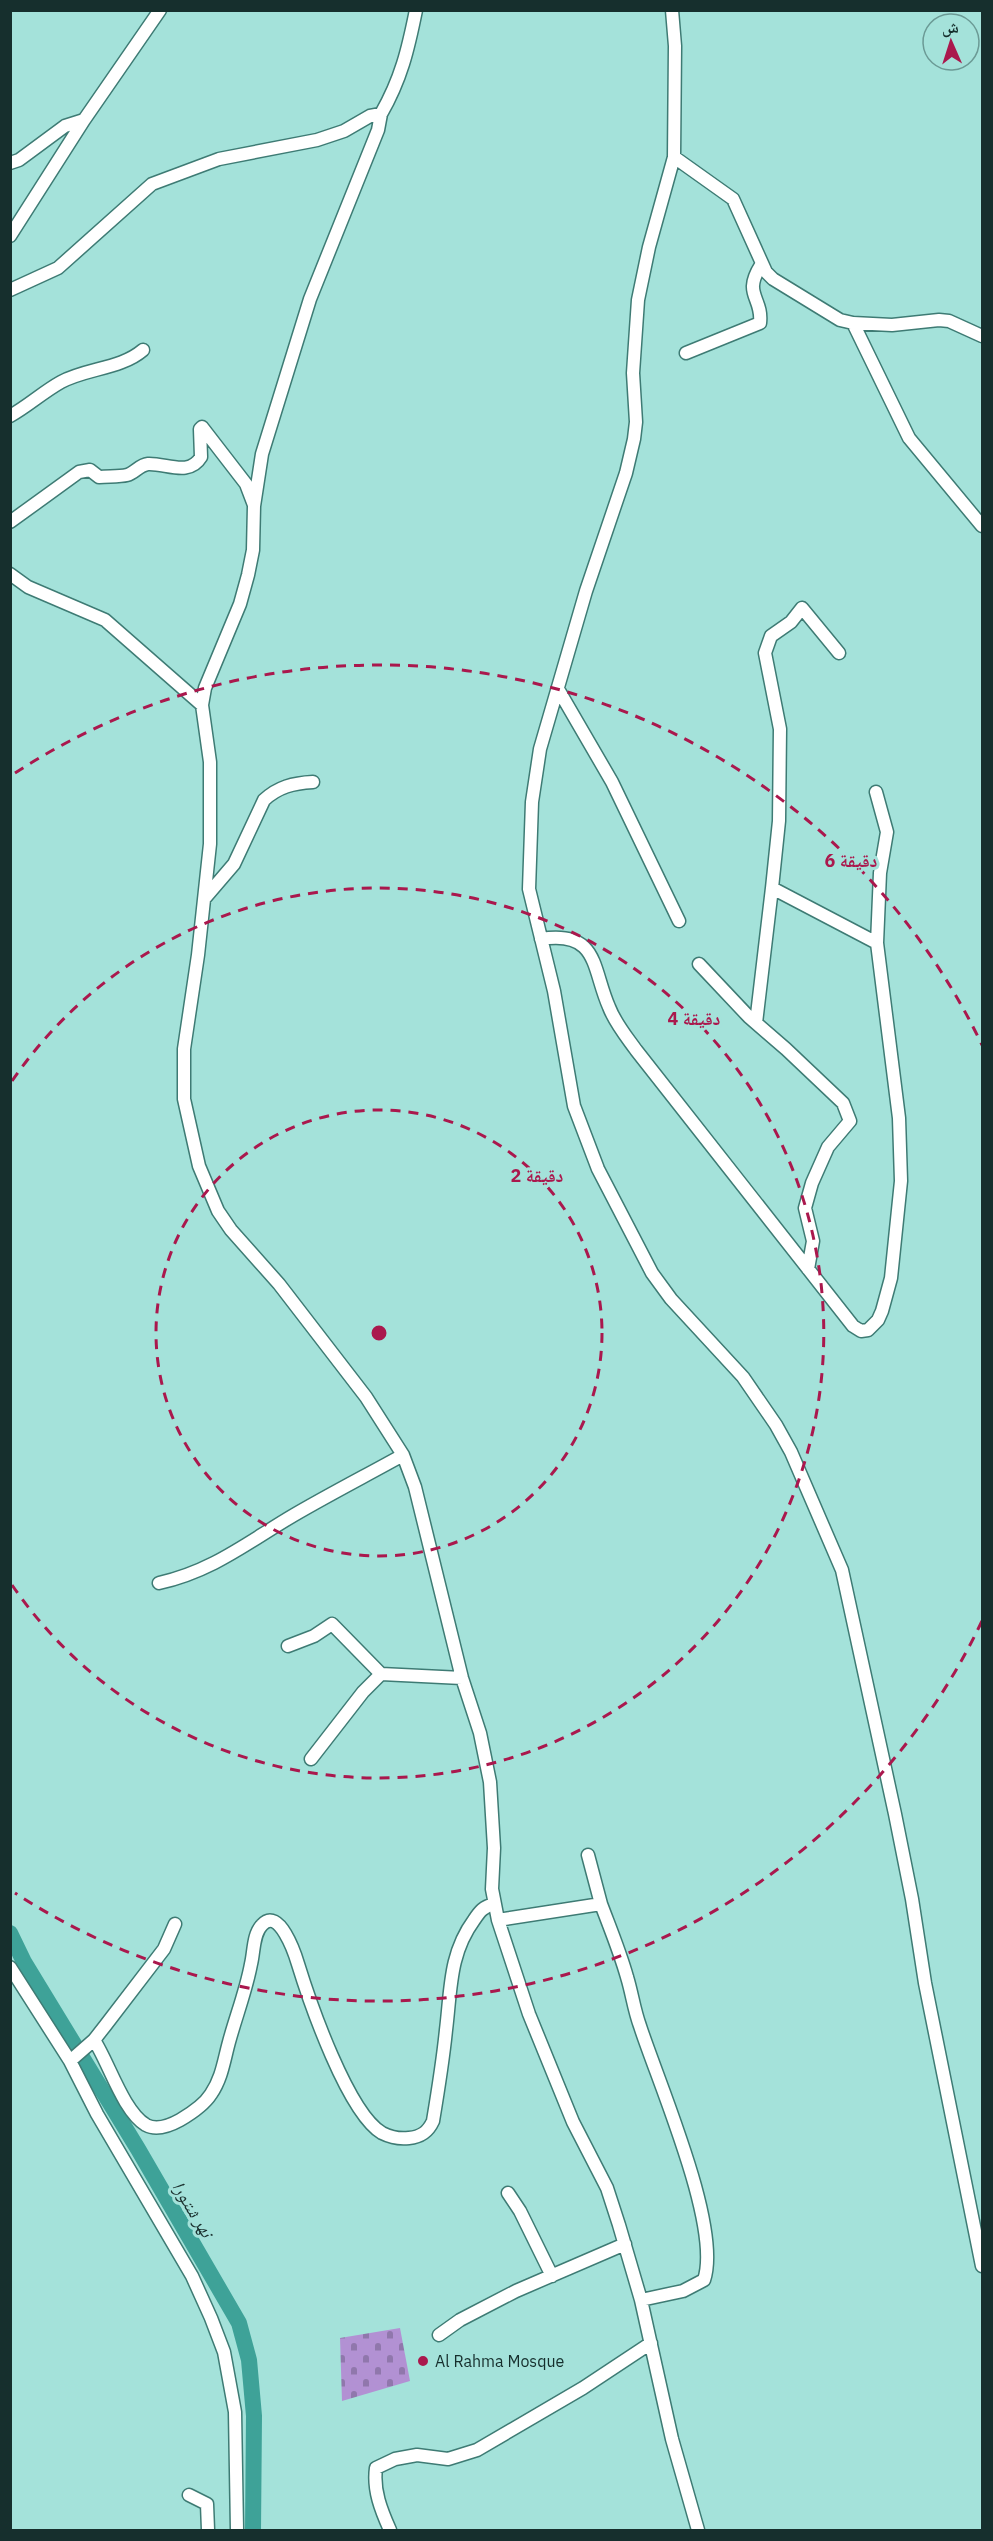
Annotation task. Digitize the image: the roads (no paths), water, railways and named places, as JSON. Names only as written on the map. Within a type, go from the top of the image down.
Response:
[{"type":"street","points":[[10,236],[84,120],[160,10]]},
{"type":"street","points":[[416,10],[405,62],[395,89],[381,114],[378,130],[310,299],[262,453],[254,506],[253,550],[248,575],[240,604],[206,688],[202,705],[210,762],[211,803],[204,899],[184,1049],[183,1079],[190,1132],[205,1182],[218,1211],[231,1230],[279,1284],[366,1397],[403,1455],[415,1487],[462,1678],[480,1733],[490,1782],[494,1848],[492,1888],[498,1920],[529,2014],[573,2122],[607,2188],[641,2300],[672,2439],[698,2530]]},
{"type":"street","points":[[672,10],[675,46],[674,157],[649,247],[638,300],[633,372],[636,422],[630,458],[586,591],[540,749],[532,802],[528,877],[554,991],[573,1106],[598,1169],[652,1273],[671,1299],[737,1370],[776,1425],[791,1452],[842,1570],[895,1814],[925,1983],[982,2266]]},
{"type":"street","points":[[10,290],[58,268],[152,184],[219,159],[317,140],[344,131],[370,116],[381,114]]},
{"type":"street","points":[[10,163],[19,160],[65,126],[84,120]]},
{"type":"street","points":[[674,157],[733,199],[761,265],[773,279],[840,320],[892,325],[949,321],[982,336]]},
{"type":"street","points":[[686,353],[760,323],[761,316],[752,293],[752,282],[761,265]]},
{"type":"street","points":[[853,323],[909,438],[982,526]]},
{"type":"street","points":[[10,416],[62,382],[90,370],[134,358],[144,350]]},
{"type":"street","points":[[10,522],[79,472],[90,470],[99,477],[129,475],[147,464],[173,468],[192,466],[201,457],[200,429],[202,427],[240,474],[254,506]]},
{"type":"street","points":[[10,574],[28,587],[105,620],[202,705]]},
{"type":"street","points":[[756,1023],[778,821],[780,738],[778,710],[765,653],[771,636],[791,622],[802,608],[839,653]]},
{"type":"street","points":[[558,689],[612,782],[679,921]]},
{"type":"street","points":[[204,899],[234,864],[264,801],[272,792],[284,786],[313,782]]},
{"type":"street","points":[[541,939],[555,937],[570,939],[588,950],[593,958],[607,1005],[617,1023],[853,1326],[861,1331],[868,1330],[878,1320],[891,1278],[902,1152],[877,943],[878,891],[887,832],[876,792]]},
{"type":"street","points":[[772,888],[877,943]]},
{"type":"street","points":[[699,964],[756,1023],[843,1103],[850,1121],[844,1131],[828,1147],[812,1183],[805,1208],[813,1241],[808,1269]]},
{"type":"street","points":[[159,1583],[187,1576],[228,1556],[293,1515],[403,1455]]},
{"type":"street","points":[[288,1646],[314,1636],[332,1624],[381,1674],[462,1678]]},
{"type":"street","points":[[311,1759],[363,1692],[381,1674]]},
{"type":"street","points":[[588,1855],[601,1904],[627,1975],[639,2023],[691,2172],[707,2247],[708,2260],[704,2280],[683,2291],[641,2300]]},
{"type":"street","points":[[10,1967],[132,2112],[149,2127],[167,2126],[188,2115],[203,2103],[219,2079],[245,1990],[256,1935],[263,1923],[274,1922],[282,1928],[292,1946],[325,2040],[357,2103],[382,2133],[405,2138],[417,2137],[429,2129],[433,2121],[447,2027],[453,1963],[457,1950],[468,1928],[483,1907],[494,1904]]},
{"type":"street","points":[[498,1920],[601,1904]]},
{"type":"street","points":[[81,2051],[164,1948],[175,1924]]},
{"type":"street","points":[[81,2051],[97,2114],[192,2276],[224,2352],[235,2412],[237,2530]]},
{"type":"street","points":[[507,2193],[520,2211],[552,2276]]},
{"type":"street","points":[[439,2335],[470,2315],[625,2244]]},
{"type":"street","points":[[390,2530],[376,2490],[376,2468],[395,2459],[417,2455],[448,2459],[477,2450],[582,2388],[651,2343]]},
{"type":"street","points":[[189,2494],[207,2504],[208,2530]]},
{"type":"waterway","name":"نهر شتورا","points":[[10,1933],[24,1962],[138,2149],[239,2323],[249,2360],[254,2416],[253,2530]]},
{"type":"place","name":"Al Rahma Mosque","points":[[423,2361]]}]
